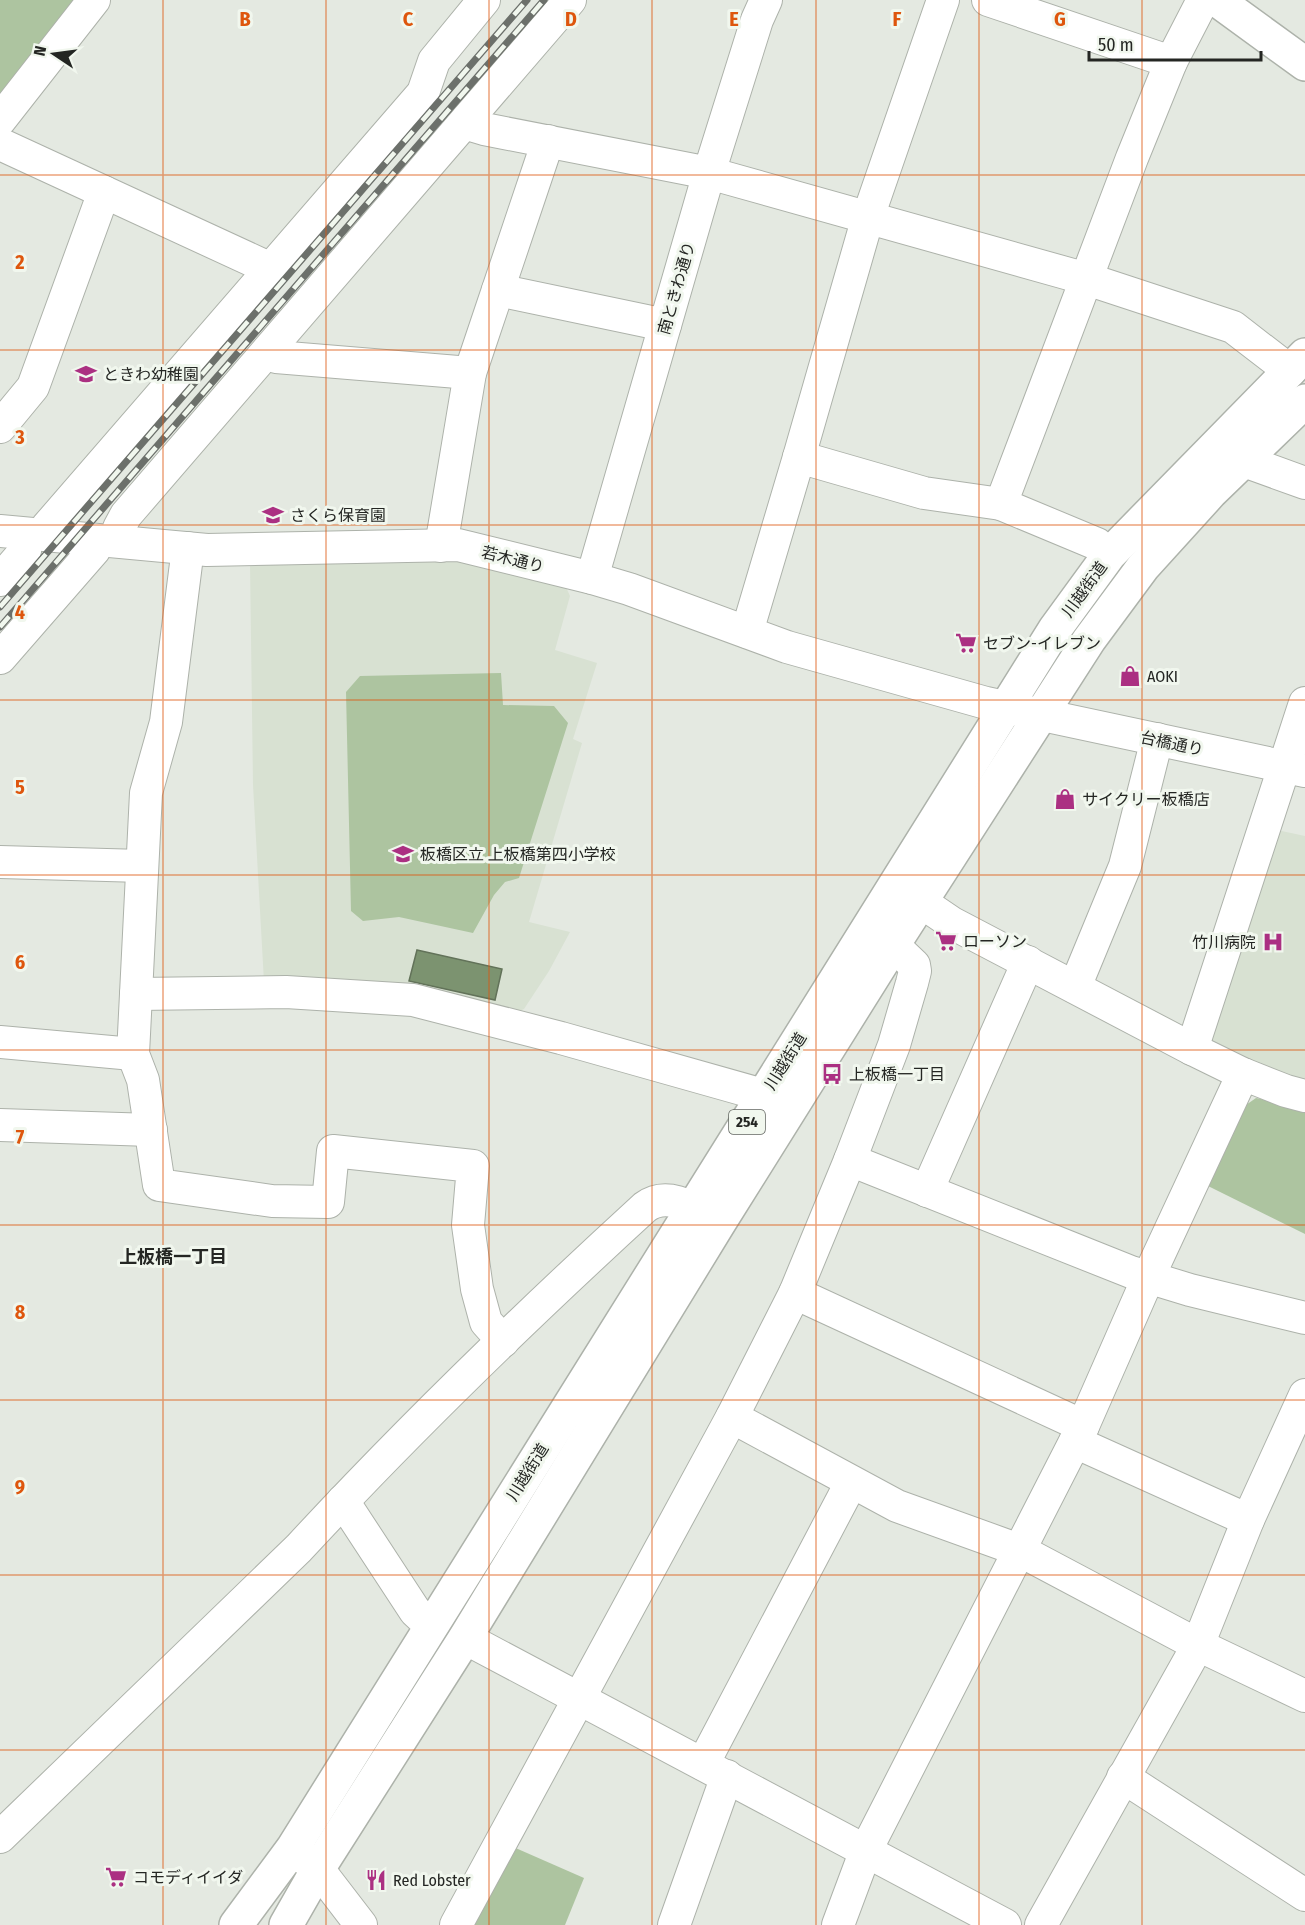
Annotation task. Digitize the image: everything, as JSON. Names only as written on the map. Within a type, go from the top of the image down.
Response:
[{"type":"main road","points":[[1217,0],[1305,64]]},
{"type":"main road","name":"川越街道","points":[[236,1925],[292,1848],[431,1626],[893,945],[908,894],[1006,708],[1055,629],[1109,555],[1297,363]]},
{"type":"main road","name":"川越街道","points":[[286,1925],[318,1869],[465,1638],[707,1216],[763,1095],[1040,715],[1089,640],[1143,567],[1211,492],[1305,401]]},
{"type":"street","points":[[0,120],[94,0]]},
{"type":"street","points":[[0,580],[25,551],[24,533],[47,527],[423,93],[434,61],[484,0]]},
{"type":"street","points":[[0,658],[95,549],[107,541],[119,528],[126,515],[570,0]]},
{"type":"street","name":"南ときわ通り","points":[[592,578],[709,173],[757,20],[766,0]]},
{"type":"street","points":[[747,632],[868,217],[943,0]]},
{"type":"street","points":[[988,0],[1171,62]]},
{"type":"street","points":[[1001,504],[1132,158],[1171,62],[1203,0]]},
{"type":"street","points":[[467,120],[474,126],[484,129],[709,173],[1087,279],[1233,327],[1297,363]]},
{"type":"street","points":[[441,546],[470,373],[548,141]]},
{"type":"street","points":[[0,144],[271,269]]},
{"type":"street","points":[[0,427],[33,387],[104,192]]},
{"type":"street","points":[[498,290],[665,325]]},
{"type":"street","points":[[268,351],[276,357],[470,373]]},
{"type":"street","points":[[799,457],[924,493],[1001,504],[1097,544],[1109,555]]},
{"type":"street","points":[[1244,461],[1305,483]]},
{"type":"street","name":"若木通り","points":[[24,533],[188,549],[257,550],[458,545],[592,578],[787,647],[1006,708]]},
{"type":"street","points":[[188,549],[166,722],[146,793],[133,1054],[143,1080],[159,1185],[272,1201],[328,1202],[333,1151],[473,1166],[468,1225],[477,1289],[486,1322],[503,1341]]},
{"type":"street","points":[[1192,1049],[1294,769],[1305,703]]},
{"type":"street","name":"台橋通り","points":[[1006,708],[1294,769]]},
{"type":"street","points":[[1076,987],[1125,866],[1157,739]]},
{"type":"street","points":[[0,862],[142,866]]},
{"type":"street","points":[[908,894],[952,923],[1192,1049],[1243,1074],[1305,1096]]},
{"type":"street","points":[[456,1925],[732,1417],[795,1293],[894,1045],[915,971],[914,965],[893,945]]},
{"type":"street","points":[[927,1191],[1028,962]]},
{"type":"street","points":[[136,994],[286,992],[412,1000],[561,1038],[763,1095]]},
{"type":"street","points":[[0,1042],[133,1054]]},
{"type":"street","points":[[837,1925],[866,1851],[1079,1434],[1148,1278],[1243,1074]]},
{"type":"street","points":[[0,1125],[151,1130]]},
{"type":"street","points":[[850,1160],[1148,1278],[1305,1318]]},
{"type":"street","points":[[0,1837],[299,1548],[343,1501],[563,1282],[651,1202],[672,1201],[707,1216]]},
{"type":"street","points":[[795,1293],[1248,1520]]},
{"type":"street","points":[[1041,1925],[1198,1645],[1248,1520],[1305,1395]]},
{"type":"street","points":[[732,1417],[897,1506],[1019,1550],[1198,1645],[1305,1696]]},
{"type":"street","points":[[674,1925],[715,1770],[851,1483]]},
{"type":"street","points":[[343,1501],[416,1611],[431,1626]]},
{"type":"street","points":[[465,1638],[1005,1925]]},
{"type":"street","points":[[1123,1777],[1305,1894]]},
{"type":"street","points":[[292,1848],[318,1869],[361,1925]]},
{"type":"shaded area","points":[[0,0],[74,0],[0,94]]},
{"type":"shaded area","name":"板橋区立 上板橋第四小学校","points":[[478,559],[565,585],[570,596],[555,650],[597,663],[573,739],[582,743],[529,922],[570,932],[549,971],[524,1009],[511,1015],[264,982],[253,785],[250,563]]},
{"type":"shaded area","points":[[501,673],[503,705],[554,706],[568,723],[519,878],[505,882],[494,895],[473,933],[399,917],[363,921],[351,911],[346,692],[360,676]]},
{"type":"shaded area","name":"竹川病院","points":[[1277,830],[1305,836],[1305,1083],[1209,1048]]},
{"type":"shaded area","points":[[417,950],[502,969],[495,1000],[409,981]]},
{"type":"shaded area","points":[[1256,1098],[1305,1108],[1305,1234],[1206,1185],[1243,1107]]},
{"type":"shaded area","points":[[511,1846],[584,1878],[565,1925],[469,1925]]},
{"type":"railway","points":[[0,607],[527,0]]},
{"type":"railway","points":[[0,627],[544,0]]},
{"type":"place","name":"ときわ幼稚園","points":[[86,374]]},
{"type":"place","name":"さくら保育園","points":[[273,515]]},
{"type":"place","name":"セブン-イレブン","points":[[966,643]]},
{"type":"place","name":"AOKI","points":[[1130,676]]},
{"type":"place","name":"サイクリー板橋店","points":[[1065,799]]},
{"type":"place","name":"板橋区立 上板橋第四小学校","points":[[403,854]]},
{"type":"place","name":"ローソン","points":[[946,941]]},
{"type":"place","name":"竹川病院","points":[[1273,942]]},
{"type":"place","name":"上板橋一丁目","points":[[832,1074]]},
{"type":"place","name":"コモディイイダ","points":[[116,1877]]},
{"type":"place","name":"Red Lobster","points":[[376,1880]]},
{"type":"district","name":"上板橋一丁目","points":[[173,1257]]}]
